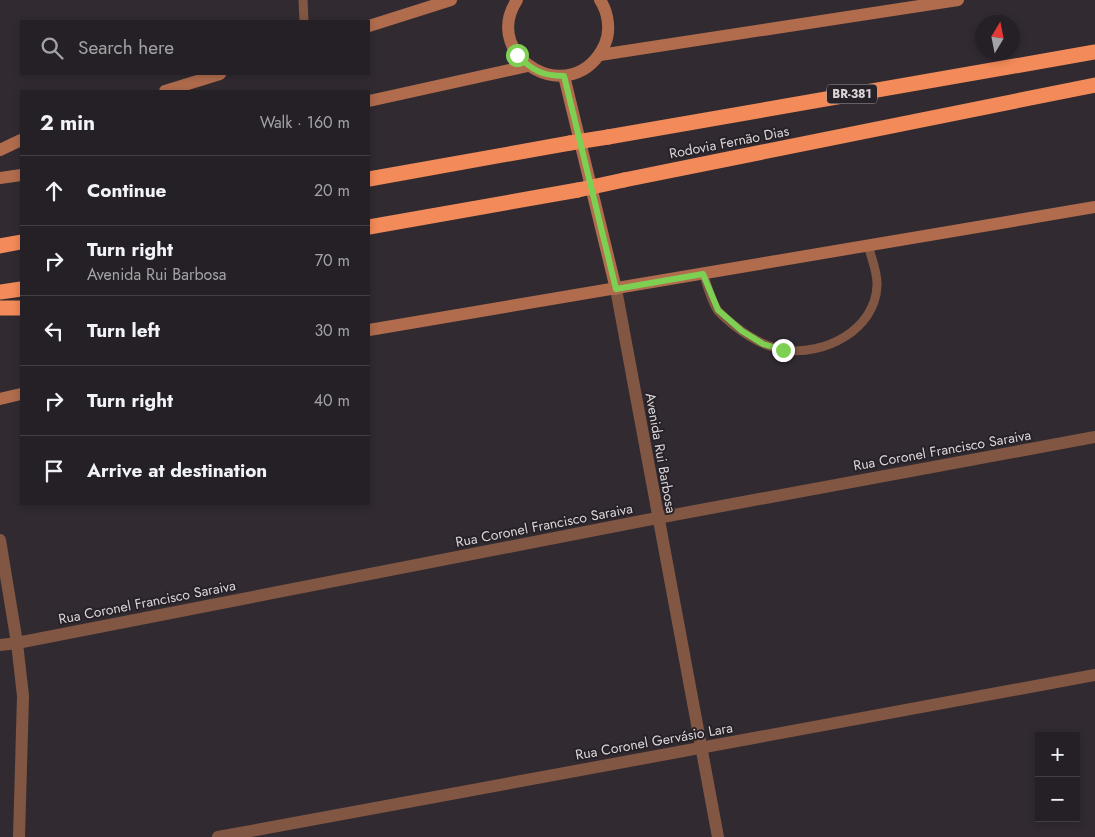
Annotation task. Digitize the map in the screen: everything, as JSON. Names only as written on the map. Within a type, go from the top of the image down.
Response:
[{"type":"highway","name":"Rodovia Fernão Dias","points":[[370,179],[1095,52]]},
{"type":"highway","name":"Rodovia Fernão Dias","points":[[370,227],[578,190],[1095,85]]},
{"type":"highway","points":[[0,246],[20,242]]},
{"type":"highway","points":[[0,292],[20,288]]},
{"type":"highway","points":[[0,308],[20,308]]},
{"type":"main road","points":[[370,26],[451,0]]},
{"type":"main road","points":[[517,0],[509,23],[510,39],[517,55],[528,66],[552,76],[564,76],[578,72],[590,65],[600,55],[607,40],[608,23],[605,7],[600,0]]},
{"type":"main road","points":[[600,55],[958,0]]},
{"type":"main road","points":[[370,101],[528,66]]},
{"type":"main road","points":[[168,90],[217,75]]},
{"type":"main road","name":"Avenida Rui Barbosa","points":[[564,76],[616,289]]},
{"type":"main road","points":[[0,150],[20,140]]},
{"type":"main road","points":[[0,178],[20,175]]},
{"type":"main road","points":[[370,330],[1095,207]]},
{"type":"main road","points":[[0,399],[20,394]]},
{"type":"street","name":"Avenida Rui Barbosa","points":[[616,289],[718,837]]},
{"type":"street","name":"Rua Coronel Francisco Saraiva","points":[[0,645],[658,518],[1095,437]]},
{"type":"street","points":[[0,540],[17,643],[23,696],[19,837]]},
{"type":"street","name":"Rua Coronel Gervásio Lara","points":[[218,837],[1095,675]]},
{"type":"lane","points":[[303,0],[304,20]]},
{"type":"lane","points":[[703,274],[718,310],[742,331],[770,346],[783,350],[806,352],[839,341],[852,332],[874,304],[877,284],[868,245]]},
{"type":"route","points":[[517,55],[528,66],[540,72],[552,76],[564,76],[616,289],[703,274],[718,310],[742,331],[763,344],[783,350]]}]
